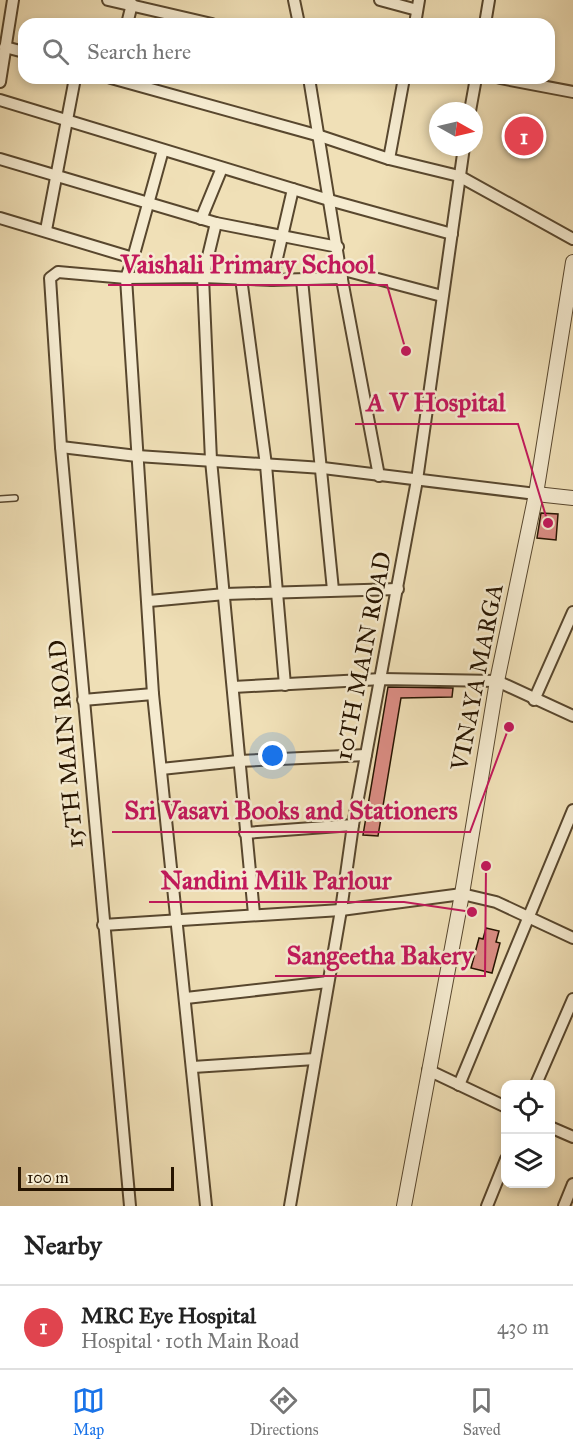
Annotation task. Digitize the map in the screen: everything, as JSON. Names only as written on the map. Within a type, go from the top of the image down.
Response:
[{"type":"street","points":[[0,82],[13,0]]},
{"type":"street","points":[[108,0],[188,18]]},
{"type":"street","points":[[294,0],[298,18]]},
{"type":"street","points":[[380,0],[418,5]]},
{"type":"street","points":[[486,18],[489,0]]},
{"type":"street","points":[[128,18],[132,4]]},
{"type":"street","points":[[5,47],[18,50]]},
{"type":"street","points":[[46,230],[74,84]]},
{"type":"street","points":[[135,84],[320,136],[389,159],[459,176],[573,239]]},
{"type":"street","points":[[310,84],[341,273],[379,476]]},
{"type":"street","points":[[389,159],[403,84]]},
{"type":"street","points":[[472,102],[475,84]]},
{"type":"street","points":[[531,84],[573,92]]},
{"type":"street","points":[[0,100],[329,200],[452,234]]},
{"type":"street","points":[[163,150],[150,205],[126,278],[149,601],[153,694],[206,1206]]},
{"type":"street","name":"10TH MAIN ROAD","points":[[290,1206],[341,910],[353,825],[382,679],[417,480],[462,156]]},
{"type":"street","points":[[0,159],[216,223],[338,247]]},
{"type":"street","points":[[201,219],[222,168]]},
{"type":"street","points":[[272,280],[293,189]]},
{"type":"street","points":[[0,218],[134,258]]},
{"type":"street","points":[[216,223],[202,277],[211,460],[254,914]]},
{"type":"street","name":"VINAYA MARGA","points":[[404,1206],[462,894],[497,681],[536,494],[573,262]]},
{"type":"street","name":"15TH MAIN ROAD","points":[[126,278],[58,272],[50,278],[61,447],[130,1206]]},
{"type":"street","points":[[126,278],[202,277],[302,280],[341,273],[442,296]]},
{"type":"street","points":[[241,278],[266,465],[285,685]]},
{"type":"street","points":[[302,280],[323,468],[333,590]]},
{"type":"street","points":[[61,447],[137,456],[323,468],[573,498]]},
{"type":"street","points":[[149,601],[225,594],[398,589]]},
{"type":"street","points":[[534,700],[573,612]]},
{"type":"street","points":[[233,687],[382,679],[497,681],[573,716]]},
{"type":"street","points":[[83,699],[153,694]]},
{"type":"street","points":[[161,769],[238,761],[366,755]]},
{"type":"street","points":[[459,1085],[573,810]]},
{"type":"street","points":[[245,833],[353,825]]},
{"type":"street","points":[[103,925],[341,910],[462,894],[496,902],[573,938]]},
{"type":"street","points":[[186,998],[328,982]]},
{"type":"street","points":[[538,1080],[573,999]]},
{"type":"street","points":[[193,1067],[315,1059]]},
{"type":"street","points":[[428,1070],[501,1105]]},
{"type":"street","points":[[555,1129],[573,1137]]},
{"type":"street","points":[[487,1206],[501,1171]]},
{"type":"street","points":[[564,1206],[573,1184]]},
{"type":"lane","points":[[0,499],[15,498]]},
{"type":"building","points":[[541,513],[558,514],[556,540],[537,538]]},
{"type":"building","points":[[388,687],[453,688],[452,697],[401,698],[378,836],[363,835]]},
{"type":"building","points":[[486,928],[499,931],[496,942],[500,943],[492,973],[471,968],[479,938],[483,939]]},
{"type":"place","name":"MRC Eye Hospital","points":[[524,136]]},
{"type":"place","name":"Vaishali Primary School","points":[[406,351]]},
{"type":"place","name":"A V Hospital","points":[[548,523]]},
{"type":"place","name":"Sri Vasavi Books and Stationers","points":[[509,727]]},
{"type":"place","name":"Sangeetha Bakery","points":[[486,866]]},
{"type":"place","name":"Nandini Milk Parlour","points":[[472,912]]}]
